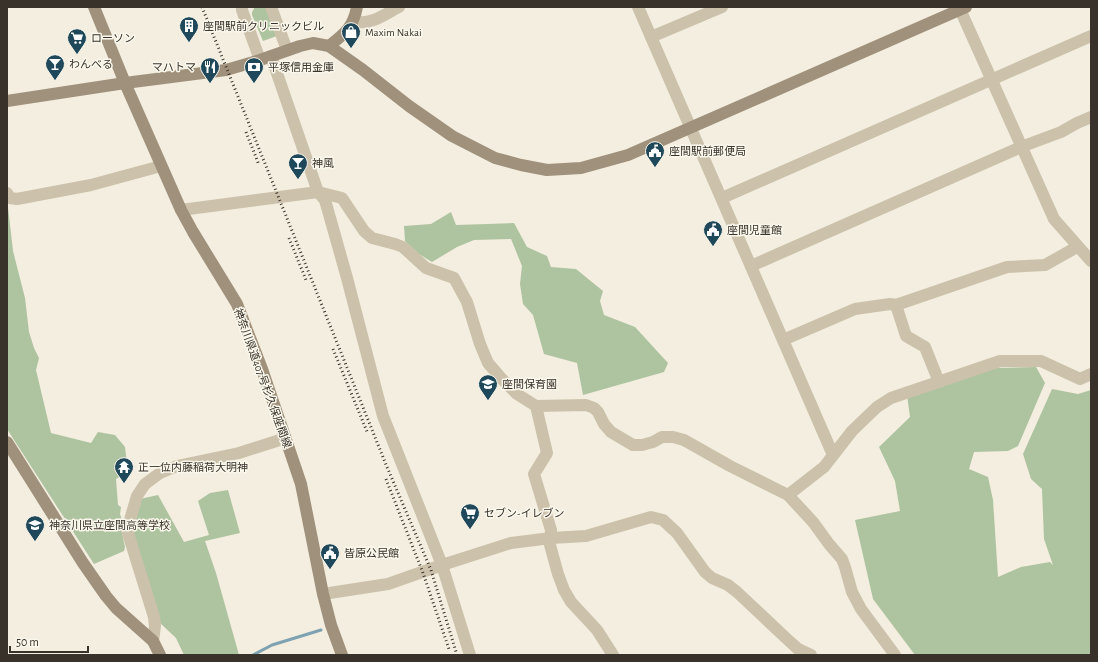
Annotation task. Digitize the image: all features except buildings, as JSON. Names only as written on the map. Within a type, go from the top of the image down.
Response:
[{"type":"street","name":"神奈川県道407号杉久保座間線","points":[[94,7],[125,83],[181,210],[236,304],[262,370],[301,484],[323,594],[331,625],[342,655]]},
{"type":"street","points":[[242,7],[242,10],[265,58],[318,192],[325,200],[383,416],[442,565],[470,655]]},
{"type":"street","points":[[271,7],[287,50]]},
{"type":"street","points":[[328,46],[350,28],[354,21],[357,7]]},
{"type":"street","points":[[354,21],[362,23],[372,21],[399,7]]},
{"type":"street","points":[[638,7],[833,456]]},
{"type":"street","points":[[651,37],[722,7]]},
{"type":"street","points":[[7,101],[125,83],[226,70],[287,50],[314,43],[328,46],[452,136],[495,158],[547,170],[580,168],[628,155],[962,8],[991,80],[1054,219],[1091,261]]},
{"type":"street","points":[[722,198],[1091,36]]},
{"type":"street","points":[[751,266],[1061,132],[1091,117]]},
{"type":"street","points":[[7,193],[10,198],[17,199],[91,185],[161,166]]},
{"type":"street","points":[[181,210],[318,192],[342,198],[364,231],[372,238],[403,247],[426,268],[454,278],[467,302],[480,344],[488,363],[517,394],[536,406],[586,405],[594,408],[611,432],[632,445],[642,445],[653,442],[662,437],[673,437],[684,440],[730,466],[788,495],[813,522],[842,559],[846,567],[852,592],[861,609],[895,655]]},
{"type":"street","points":[[783,340],[855,309],[890,304],[896,305],[1007,267],[1045,265],[1077,246]]},
{"type":"street","points":[[896,305],[906,336],[925,346],[939,382]]},
{"type":"street","points":[[788,495],[824,467],[852,431],[877,407],[891,398],[1000,361],[1041,361],[1080,379],[1091,374]]},
{"type":"street","points":[[536,406],[547,452],[534,474],[551,530],[550,545],[564,590],[571,602],[598,630],[613,655]]},
{"type":"street","points":[[152,641],[155,626],[154,617],[127,530],[137,496],[146,484],[160,473],[177,466],[239,453],[286,438]]},
{"type":"street","points":[[7,442],[83,563],[106,596],[116,608],[152,641],[160,655]]},
{"type":"street","points":[[323,594],[388,584],[506,544],[551,538],[586,536],[652,517],[663,520],[677,533],[708,575],[732,588],[786,639],[798,649],[811,655]]},
{"type":"green space","points":[[255,7],[266,7],[277,36],[263,41],[252,15]]},
{"type":"green space","points":[[7,199],[13,251],[25,298],[29,332],[39,358],[36,370],[51,433],[91,443],[98,432],[115,435],[125,447],[128,472],[116,479],[118,505],[121,507],[120,514],[123,523],[122,533],[125,547],[124,551],[94,564],[7,429]]},
{"type":"green space","points":[[451,212],[456,225],[514,223],[527,247],[547,256],[551,267],[576,269],[603,291],[600,301],[604,315],[635,327],[668,363],[664,372],[583,395],[577,363],[544,354],[533,315],[523,304],[520,284],[522,266],[511,239],[474,240],[457,247],[432,262],[419,254],[405,241],[404,226],[431,224]]},
{"type":"green space","points":[[1036,367],[1045,383],[1018,446],[1008,451],[974,452],[969,469],[988,477],[993,500],[998,577],[1021,567],[1050,562],[1053,565],[1044,539],[1042,489],[1031,479],[1023,454],[1052,389],[1078,394],[1091,390],[1091,655],[915,655],[873,599],[855,520],[900,511],[895,481],[879,447],[910,417],[907,395],[994,368]]},
{"type":"green space","points":[[228,490],[240,533],[205,541],[216,573],[239,655],[184,655],[176,638],[158,621],[132,539],[132,520],[140,499],[158,495],[184,542],[209,535],[198,501],[210,493]]},
{"type":"waterway","points":[[253,655],[272,645],[321,630]]},
{"type":"railway","points":[[202,7],[387,467],[431,570],[457,655]]},
{"type":"railway","points":[[246,132],[259,165]]},
{"type":"railway","points":[[289,238],[306,280]]},
{"type":"railway","points":[[333,349],[368,434]]},
{"type":"railway","points":[[386,479],[423,573],[449,649]]},
{"type":"place","name":"座間駅前クリニックビル","points":[[189,43]]},
{"type":"place","name":"Maxim Nakai","points":[[351,49]]},
{"type":"place","name":"ローソン","points":[[77,55]]},
{"type":"place","name":"わんべる","points":[[55,81]]},
{"type":"place","name":"マハトマ","points":[[210,84]]},
{"type":"place","name":"平塚信用金庫","points":[[254,84]]},
{"type":"place","name":"座間駅前郵便局","points":[[655,168]]},
{"type":"place","name":"神風","points":[[298,180]]},
{"type":"place","name":"座間児童館","points":[[713,247]]},
{"type":"place","name":"座間保育園","points":[[488,401]]},
{"type":"place","name":"正一位内藤稲荷大明神","points":[[124,484]]},
{"type":"place","name":"セブン-イレブン","points":[[470,530]]},
{"type":"place","name":"神奈川県立座間高等学校","points":[[35,542]]},
{"type":"place","name":"皆原公民館","points":[[330,570]]}]
